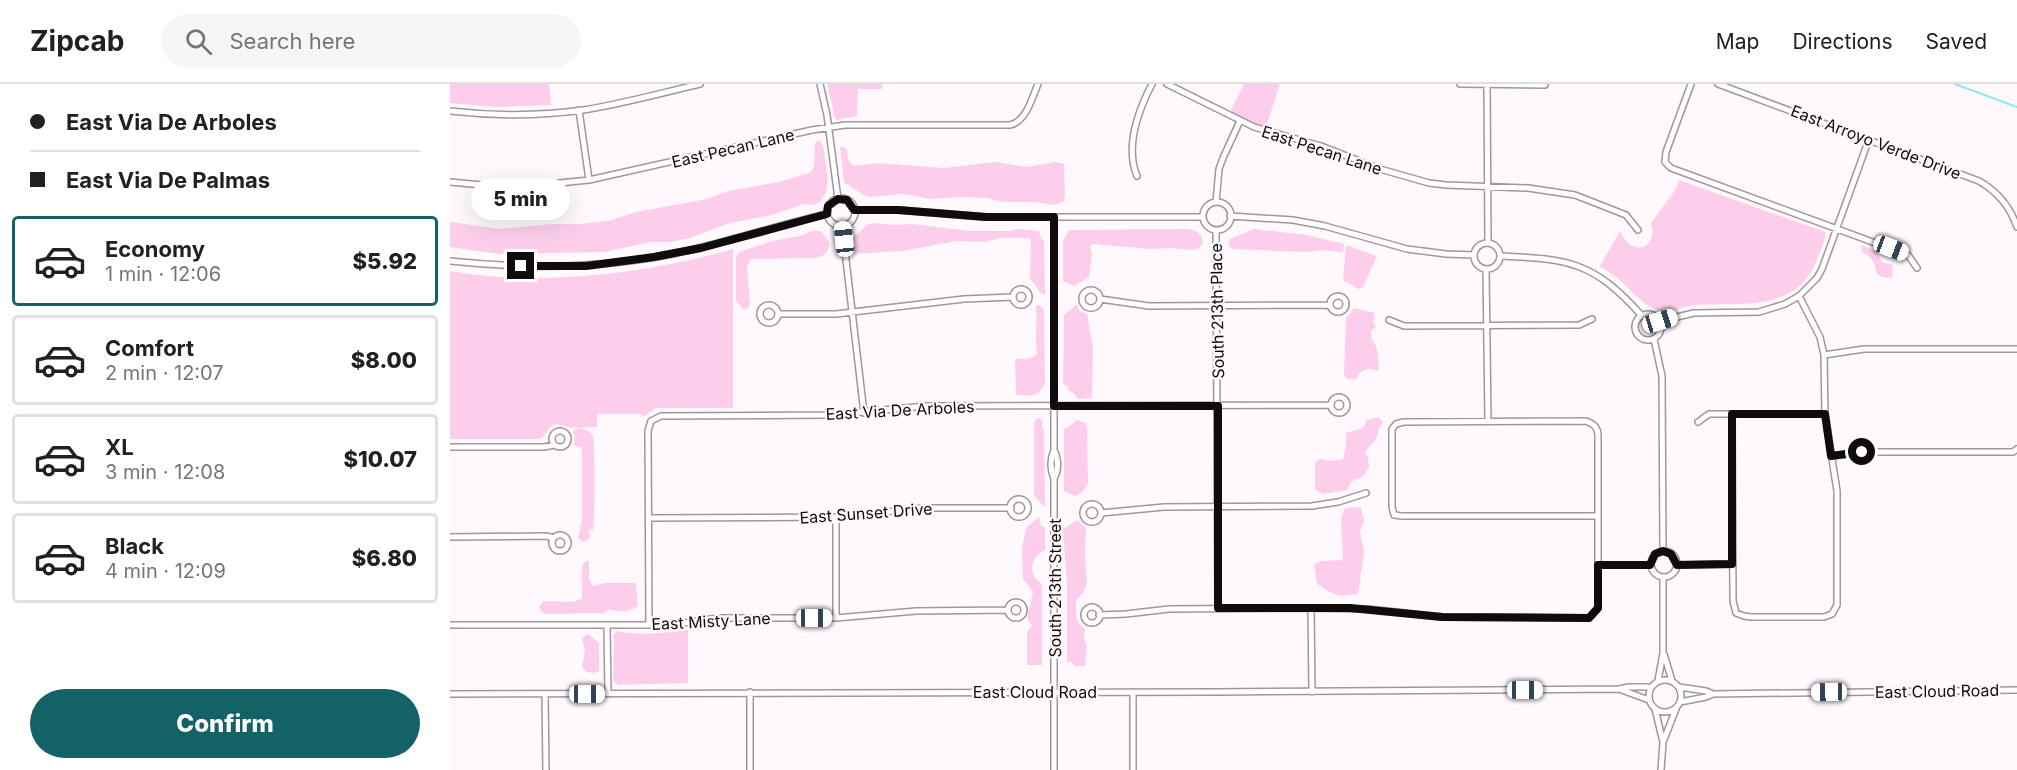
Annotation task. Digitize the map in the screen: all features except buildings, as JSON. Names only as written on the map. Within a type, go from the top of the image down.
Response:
[{"type":"street","points":[[669,84],[671,91]]},
{"type":"street","points":[[450,111],[504,115],[579,110],[700,84]]},
{"type":"street","points":[[820,84],[838,199]]},
{"type":"street","name":"East Pecan Lane","points":[[450,182],[493,186],[530,186],[590,180],[828,127],[1017,124],[1022,119],[1038,84]]},
{"type":"street","points":[[1137,176],[1131,157],[1133,144],[1140,112],[1152,84]]},
{"type":"street","name":"East Pecan Lane","points":[[1167,84],[1240,121],[1321,146],[1380,169],[1446,185],[1551,190],[1575,195],[1626,215],[1638,231]]},
{"type":"street","points":[[1460,84],[1545,85]]},
{"type":"street","points":[[1691,84],[1666,152],[1665,162],[1671,168],[1908,255],[1917,268]]},
{"type":"street","name":"East Arroyo Verde Drive","points":[[1718,84],[1978,181],[1990,188],[2005,202],[2017,225]]},
{"type":"street","points":[[1487,85],[1488,242]]},
{"type":"street","points":[[579,110],[590,180]]},
{"type":"street","points":[[1216,202],[1221,164],[1240,121]]},
{"type":"street","points":[[1660,321],[1694,313],[1759,312],[1785,304],[1799,296],[1817,278],[1822,269],[1869,139]]},
{"type":"street","points":[[838,199],[847,200],[854,210],[850,222],[842,226],[832,223],[827,214],[828,206],[838,199]]},
{"type":"street","points":[[1216,202],[1225,205],[1230,216],[1225,227],[1216,230],[1207,226],[1203,217],[1205,208],[1216,202]]},
{"type":"street","points":[[854,210],[898,210],[986,217],[1203,217]]},
{"type":"street","points":[[450,261],[535,267],[619,262],[701,248],[827,214]]},
{"type":"street","points":[[1230,216],[1293,220],[1325,226],[1407,249],[1474,255]]},
{"type":"street","name":"South 213th Street","points":[[1054,217],[1054,450],[1058,457],[1058,471],[1054,478],[1056,692],[1054,770]]},
{"type":"street","points":[[842,226],[864,413]]},
{"type":"street","name":"South 213th Place","points":[[1216,230],[1218,608]]},
{"type":"street","points":[[1488,242],[1496,245],[1501,256],[1495,267],[1486,269],[1476,263],[1474,255],[1477,248],[1488,242]]},
{"type":"street","points":[[1501,256],[1555,259],[1584,268],[1609,283],[1642,316],[1654,316],[1660,321]]},
{"type":"street","points":[[1486,269],[1488,421]]},
{"type":"street","points":[[1732,414],[1732,564],[1733,601],[1736,613],[1762,617],[1824,617],[1832,614],[1837,605],[1837,502],[1825,414],[1824,355],[1820,337],[1799,296]]},
{"type":"street","points":[[778,314],[852,312],[964,299],[1013,297]]},
{"type":"street","points":[[1100,299],[1141,305],[1330,305]]},
{"type":"street","points":[[1642,316],[1635,326],[1637,333],[1646,340],[1654,339],[1660,333],[1660,321]]},
{"type":"street","points":[[1389,320],[1404,326],[1487,326],[1579,325],[1592,319]]},
{"type":"street","points":[[1654,339],[1662,376],[1663,551]]},
{"type":"street","points":[[1824,355],[1864,349],[2017,349]]},
{"type":"street","name":"East Via De Arboles","points":[[649,518],[648,431],[651,421],[661,416],[864,413],[926,406],[1331,405]]},
{"type":"street","points":[[1698,422],[1709,414],[1825,414]]},
{"type":"street","points":[[1099,615],[1169,609],[1350,608],[1442,617],[1589,618],[1598,608],[1598,516],[1598,434],[1592,423],[1586,421],[1404,422],[1396,424],[1392,429],[1392,507],[1394,515],[1598,516]]},
{"type":"street","points":[[450,447],[544,447],[554,445]]},
{"type":"street","points":[[1831,456],[1862,452],[2013,452],[2017,449]]},
{"type":"street","points":[[1101,513],[1164,507],[1312,506],[1366,494]]},
{"type":"street","name":"East Sunset Drive","points":[[649,518],[836,518],[922,508],[1011,508]]},
{"type":"street","points":[[649,518],[649,625]]},
{"type":"street","points":[[836,518],[836,618]]},
{"type":"street","points":[[450,537],[546,536],[554,538]]},
{"type":"street","points":[[1663,551],[1671,554],[1677,565],[1671,575],[1663,578],[1653,573],[1650,565],[1655,554],[1663,551]]},
{"type":"street","points":[[1677,565],[1732,564]]},
{"type":"street","points":[[1598,565],[1650,565]]},
{"type":"street","points":[[1658,681],[1663,653],[1663,578]]},
{"type":"street","points":[[1311,608],[1312,692]]},
{"type":"street","name":"East Misty Lane","points":[[450,625],[649,625],[682,624],[718,618],[836,618],[916,610],[1007,610]]},
{"type":"street","points":[[607,625],[608,694]]},
{"type":"street","points":[[1661,770],[1663,742],[1682,697],[1679,687],[1672,681],[1663,653]]},
{"type":"street","points":[[1663,742],[1655,709],[1649,700],[1651,687],[1658,681],[1672,681]]},
{"type":"street","name":"East Cloud Road","points":[[450,694],[1312,692],[1651,687]]},
{"type":"street","name":"East Cloud Road","points":[[1679,687],[1713,694],[2017,690]]},
{"type":"street","name":"East Cloud Road","points":[[1619,689],[1649,700]]},
{"type":"street","points":[[750,692],[750,770]]},
{"type":"street","points":[[1133,692],[1133,770]]},
{"type":"street","points":[[545,694],[546,770]]},
{"type":"street","name":"East Cloud Road","points":[[1680,702],[1706,698],[1713,694]]},
{"type":"street","points":[[1655,709],[1663,712],[1676,708]]},
{"type":"shaded area","points":[[450,84],[549,84],[551,105],[496,107],[450,103]]},
{"type":"shaded area","points":[[827,84],[882,84],[882,89],[858,89],[857,116],[837,120],[833,116]]},
{"type":"shaded area","points":[[1244,84],[1280,84],[1266,127],[1253,123],[1231,110]]},
{"type":"shaded area","points":[[819,140],[823,145],[828,181],[826,192],[820,202],[814,205],[804,204],[772,215],[730,223],[690,238],[670,242],[650,242],[605,252],[500,254],[450,247],[450,222],[501,229],[608,221],[636,212],[707,199],[728,191],[779,182],[811,172],[814,165],[815,143]]},
{"type":"shaded area","points":[[840,146],[847,149],[848,159],[855,166],[877,163],[944,168],[995,162],[1027,167],[1055,162],[1064,164],[1065,196],[1063,202],[1054,205],[1035,202],[1003,202],[987,198],[932,199],[903,194],[865,196],[844,182]]},
{"type":"shaded area","points":[[1679,180],[1825,232],[1823,245],[1809,275],[1797,288],[1767,301],[1749,304],[1695,305],[1666,311],[1644,303],[1600,266],[1620,231],[1631,245],[1643,247],[1648,244],[1652,232],[1651,223],[1676,189]]},
{"type":"shaded area","points":[[874,223],[913,224],[969,231],[1016,229],[1039,231],[1044,241],[1045,295],[1030,278],[1031,241],[1029,238],[1001,238],[984,242],[957,241],[902,251],[852,254],[849,241],[867,225]]},
{"type":"shaded area","points":[[1187,229],[1201,235],[1203,244],[1198,249],[1150,249],[1092,244],[1089,277],[1074,286],[1063,281],[1063,241],[1069,230]]},
{"type":"shaded area","points":[[1254,229],[1307,235],[1344,244],[1343,252],[1231,249],[1228,243],[1230,239]]},
{"type":"shaded area","points":[[812,231],[821,231],[830,243],[827,252],[823,255],[814,258],[751,259],[747,266],[750,304],[748,308],[743,309],[736,301],[736,258],[739,252]]},
{"type":"shaded area","points":[[1346,245],[1377,256],[1360,289],[1343,281]]},
{"type":"shaded area","points":[[1861,245],[1876,251],[1882,262],[1893,265],[1892,278],[1880,276],[1876,272],[1874,262],[1862,252]]},
{"type":"shaded area","points":[[733,249],[733,408],[656,408],[643,417],[641,414],[597,414],[597,427],[571,428],[558,424],[551,427],[540,439],[450,439],[450,271],[485,276],[557,278],[629,271]]},
{"type":"shaded area","points":[[1077,304],[1080,311],[1087,314],[1093,348],[1092,398],[1078,399],[1063,384],[1064,315]]},
{"type":"shaded area","points":[[1039,305],[1044,309],[1045,384],[1036,394],[1016,395],[1015,360],[1031,358],[1037,354],[1036,306]]},
{"type":"shaded area","points":[[1353,308],[1375,313],[1373,323],[1376,327],[1371,331],[1379,363],[1378,371],[1365,370],[1356,380],[1346,378],[1344,375],[1346,317]]},
{"type":"shaded area","points":[[1379,417],[1383,423],[1376,439],[1366,451],[1369,468],[1362,477],[1351,482],[1348,489],[1344,491],[1323,494],[1315,490],[1315,462],[1320,459],[1332,461],[1343,459],[1346,433],[1363,428],[1367,420]]},
{"type":"shaded area","points":[[1037,418],[1043,420],[1042,429],[1044,429],[1045,507],[1035,497],[1034,491],[1034,423]]},
{"type":"shaded area","points":[[1077,420],[1085,423],[1087,428],[1088,483],[1080,494],[1075,496],[1064,491],[1064,429]]},
{"type":"shaded area","points":[[581,428],[593,436],[594,466],[593,530],[589,530],[590,538],[583,542],[578,538],[582,519],[582,452],[581,448],[574,445],[573,430]]},
{"type":"shaded area","points":[[1345,508],[1361,508],[1364,520],[1360,532],[1364,552],[1358,594],[1340,595],[1317,584],[1314,565],[1321,561],[1343,560],[1341,519]]},
{"type":"shaded area","points":[[1039,517],[1041,526],[1045,527],[1045,550],[1036,557],[1032,571],[1042,584],[1042,665],[1027,665],[1027,632],[1032,626],[1027,618],[1033,592],[1023,579],[1022,549],[1026,528]]},
{"type":"shaded area","points":[[1077,520],[1086,528],[1087,584],[1083,593],[1076,600],[1077,619],[1085,629],[1084,638],[1087,646],[1085,666],[1074,666],[1072,662],[1067,662],[1067,585],[1063,529]]},
{"type":"shaded area","points":[[589,561],[589,579],[593,586],[604,583],[636,583],[638,606],[623,611],[608,609],[604,613],[547,614],[541,612],[539,606],[544,601],[574,602],[582,598],[582,566]]},
{"type":"shaded area","points":[[688,630],[688,683],[618,685],[613,680],[613,636],[616,631],[643,634]]},
{"type":"shaded area","points":[[588,634],[599,643],[599,671],[594,673],[586,672],[582,667],[585,650],[582,638]]},
{"type":"waterway","points":[[1955,84],[2017,107]]},
{"type":"route","points":[[521,266],[601,264],[701,248],[827,214],[828,206],[838,199],[847,200],[854,210],[898,210],[986,217],[1054,217],[1054,406],[1218,406],[1218,608],[1350,608],[1442,617],[1589,618],[1598,608],[1598,565],[1650,565],[1655,554],[1663,551],[1674,556],[1677,565],[1732,564],[1732,414],[1825,414],[1831,456],[1862,452]]}]
